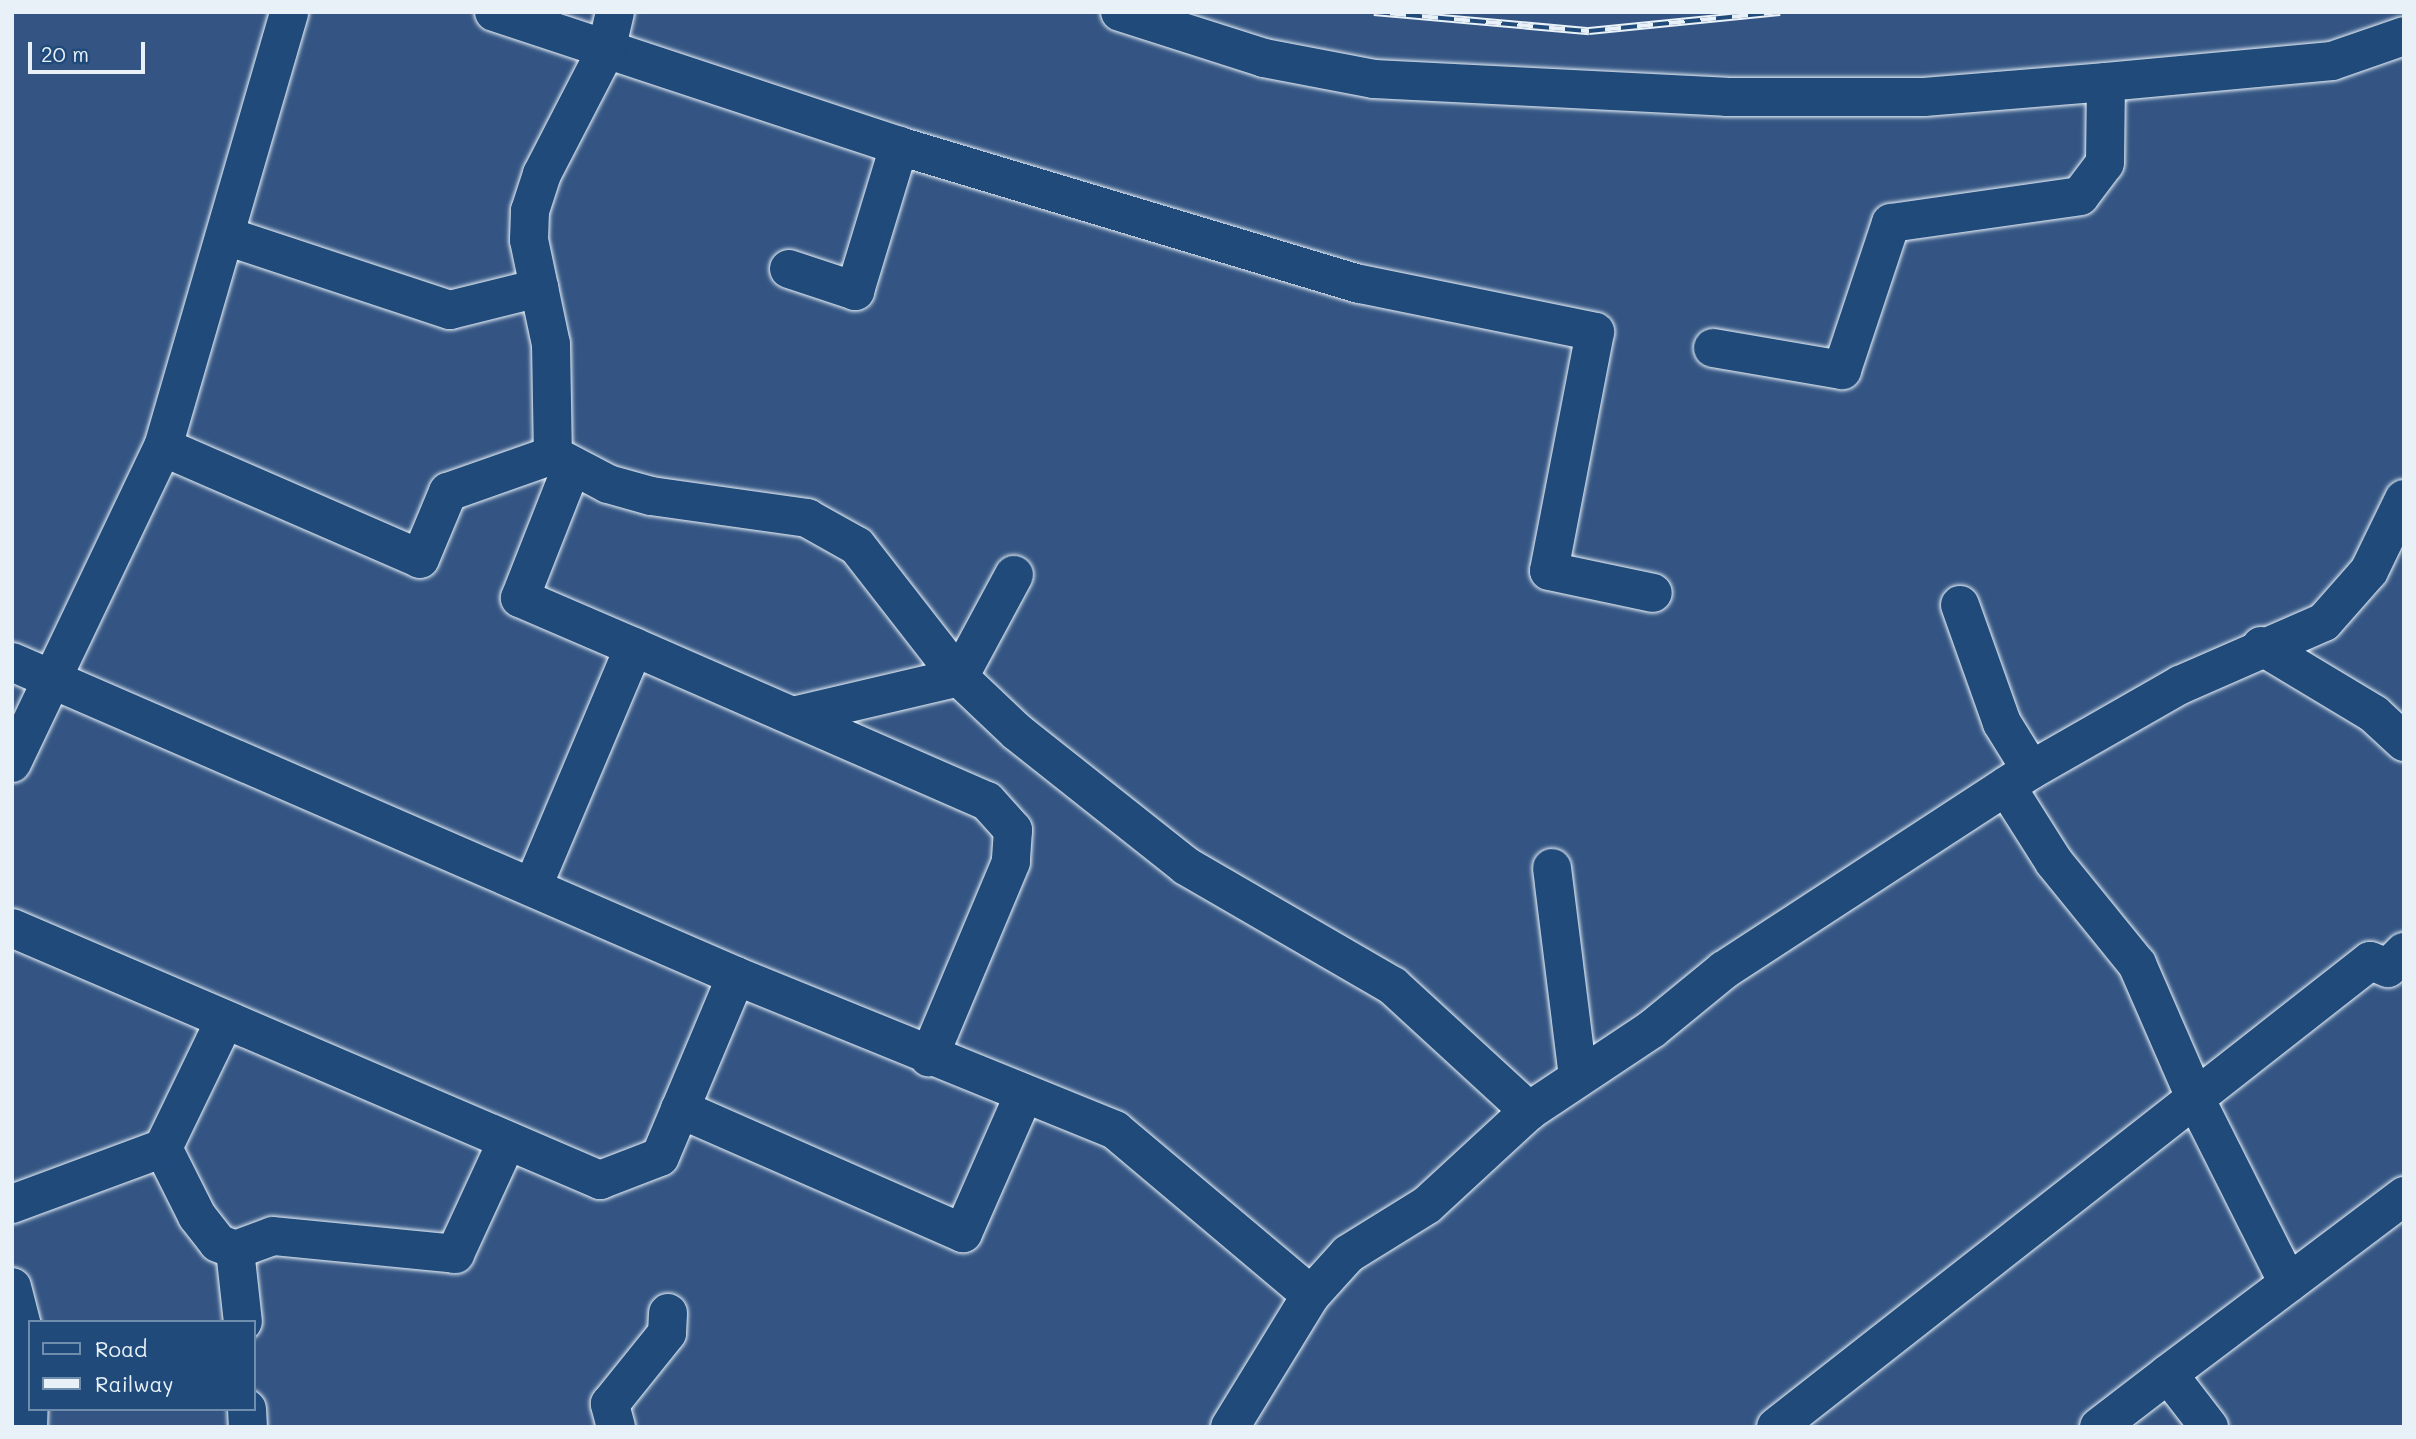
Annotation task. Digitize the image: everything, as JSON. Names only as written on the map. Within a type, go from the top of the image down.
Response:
[{"type":"street","points":[[12,763],[163,447],[289,12]]},
{"type":"street","points":[[494,12],[899,146],[1360,284],[1595,332],[1549,572],[1653,593]]},
{"type":"street","points":[[615,12],[606,50],[534,193],[529,240],[551,344],[563,460],[520,598],[987,801],[1013,830],[1012,862],[929,1057]]},
{"type":"street","points":[[1120,12],[1264,58],[1374,79],[1726,97],[1924,97],[2106,82],[2332,61],[2404,36]]},
{"type":"street","points":[[1713,348],[1842,369],[1891,223],[2080,196],[2105,163],[2106,82]]},
{"type":"street","points":[[789,270],[855,291],[899,146]]},
{"type":"street","points":[[226,236],[450,310],[539,288]]},
{"type":"street","points":[[163,447],[420,559],[448,492],[563,460],[651,496],[779,510],[827,528],[857,546],[959,677],[1017,732],[1186,866],[1393,986],[1529,1111]]},
{"type":"street","points":[[1230,1427],[1311,1295],[1348,1254],[1427,1205],[1529,1111],[1724,970],[2018,778],[2261,646],[2324,621],[2353,592],[2404,499]]},
{"type":"street","points":[[793,716],[959,677],[1014,575]]},
{"type":"street","points":[[1960,605],[2002,723],[2018,778],[2054,862],[2137,964],[2196,1100],[2288,1283]]},
{"type":"street","points":[[2261,646],[2374,714],[2404,742]]},
{"type":"street","points":[[533,886],[634,647]]},
{"type":"street","points":[[12,662],[736,976],[929,1057],[1115,1130],[1311,1295]]},
{"type":"street","points":[[1552,868],[1578,1077]]},
{"type":"street","points":[[12,928],[600,1180],[660,1157],[736,976]]},
{"type":"street","points":[[1776,1427],[2375,963]]},
{"type":"street","points":[[12,1204],[163,1148],[225,1020]]},
{"type":"street","points":[[680,1109],[963,1233],[1024,1094]]},
{"type":"street","points":[[163,1148],[197,1216],[218,1243],[235,1250],[273,1236],[456,1254],[507,1141]]},
{"type":"street","points":[[2099,1427],[2404,1196]]},
{"type":"street","points":[[235,1250],[243,1320]]},
{"type":"street","points":[[12,1287],[28,1349]]},
{"type":"street","points":[[616,1427],[610,1404],[667,1333],[668,1312]]},
{"type":"street","points":[[2168,1374],[2209,1427]]},
{"type":"railway","points":[[1374,12],[1589,31],[1780,12]]}]
